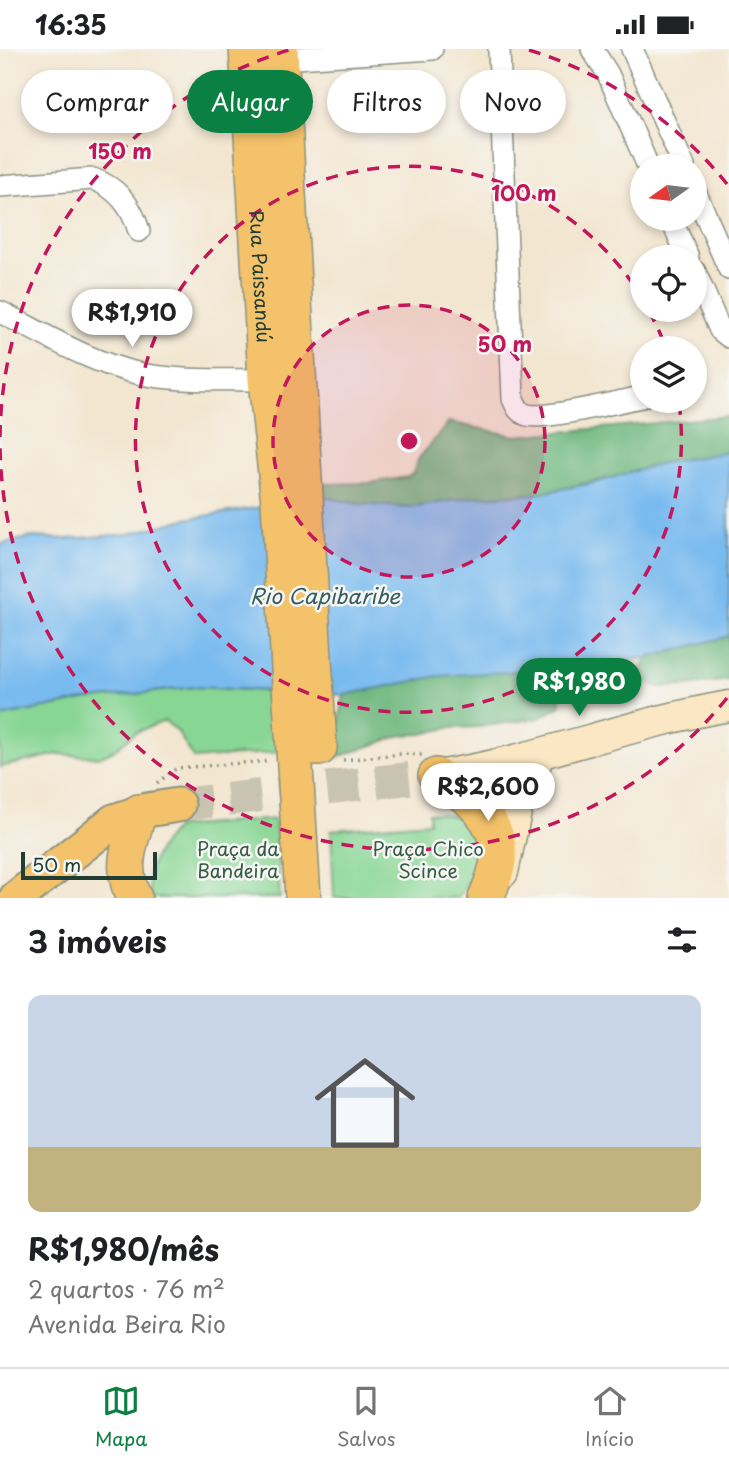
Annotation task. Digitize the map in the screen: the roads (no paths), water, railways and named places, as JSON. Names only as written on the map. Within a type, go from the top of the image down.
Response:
[{"type":"highway","name":"Rua Paissandú","points":[[247,49],[266,380],[292,500]]},
{"type":"highway","name":"Rua Paissandú","points":[[281,54],[292,500]]},
{"type":"highway","points":[[292,500],[307,747],[327,898]]},
{"type":"highway","points":[[303,898],[307,747]]},
{"type":"highway","points":[[440,775],[489,818],[498,846],[498,861],[486,898]]},
{"type":"highway","points":[[134,898],[125,864],[139,812]]},
{"type":"main road","points":[[440,775],[539,756],[729,706]]},
{"type":"main road","points":[[498,898],[517,808],[539,756]]},
{"type":"main road","points":[[16,898],[114,821],[139,812],[178,805]]},
{"type":"street","points":[[281,54],[432,49]]},
{"type":"street","points":[[499,49],[513,399],[517,409],[534,416],[630,399]]},
{"type":"street","points":[[592,49],[608,74],[643,154]]},
{"type":"street","points":[[632,49],[679,154]]},
{"type":"street","points":[[0,186],[93,179],[102,182],[123,199],[134,213],[139,231]]},
{"type":"street","points":[[707,219],[729,269]]},
{"type":"street","points":[[707,300],[720,330],[729,337]]},
{"type":"street","points":[[0,312],[93,358],[138,373],[266,380]]},
{"type":"water","name":"Rio Capibaribe","points":[[729,452],[729,636],[647,658],[538,670],[438,676],[344,695],[194,687],[84,700],[0,717],[0,544],[32,537],[66,539],[128,534],[186,519],[324,497],[358,504],[410,508],[474,497],[537,494],[598,482],[662,463]]},
{"type":"tunnel","points":[[178,805],[421,777]]},
{"type":"park label","name":"Praça da Bandeira","points":[[238,860]]},
{"type":"park label","name":"Praça Chico Scince","points":[[428,860]]}]
